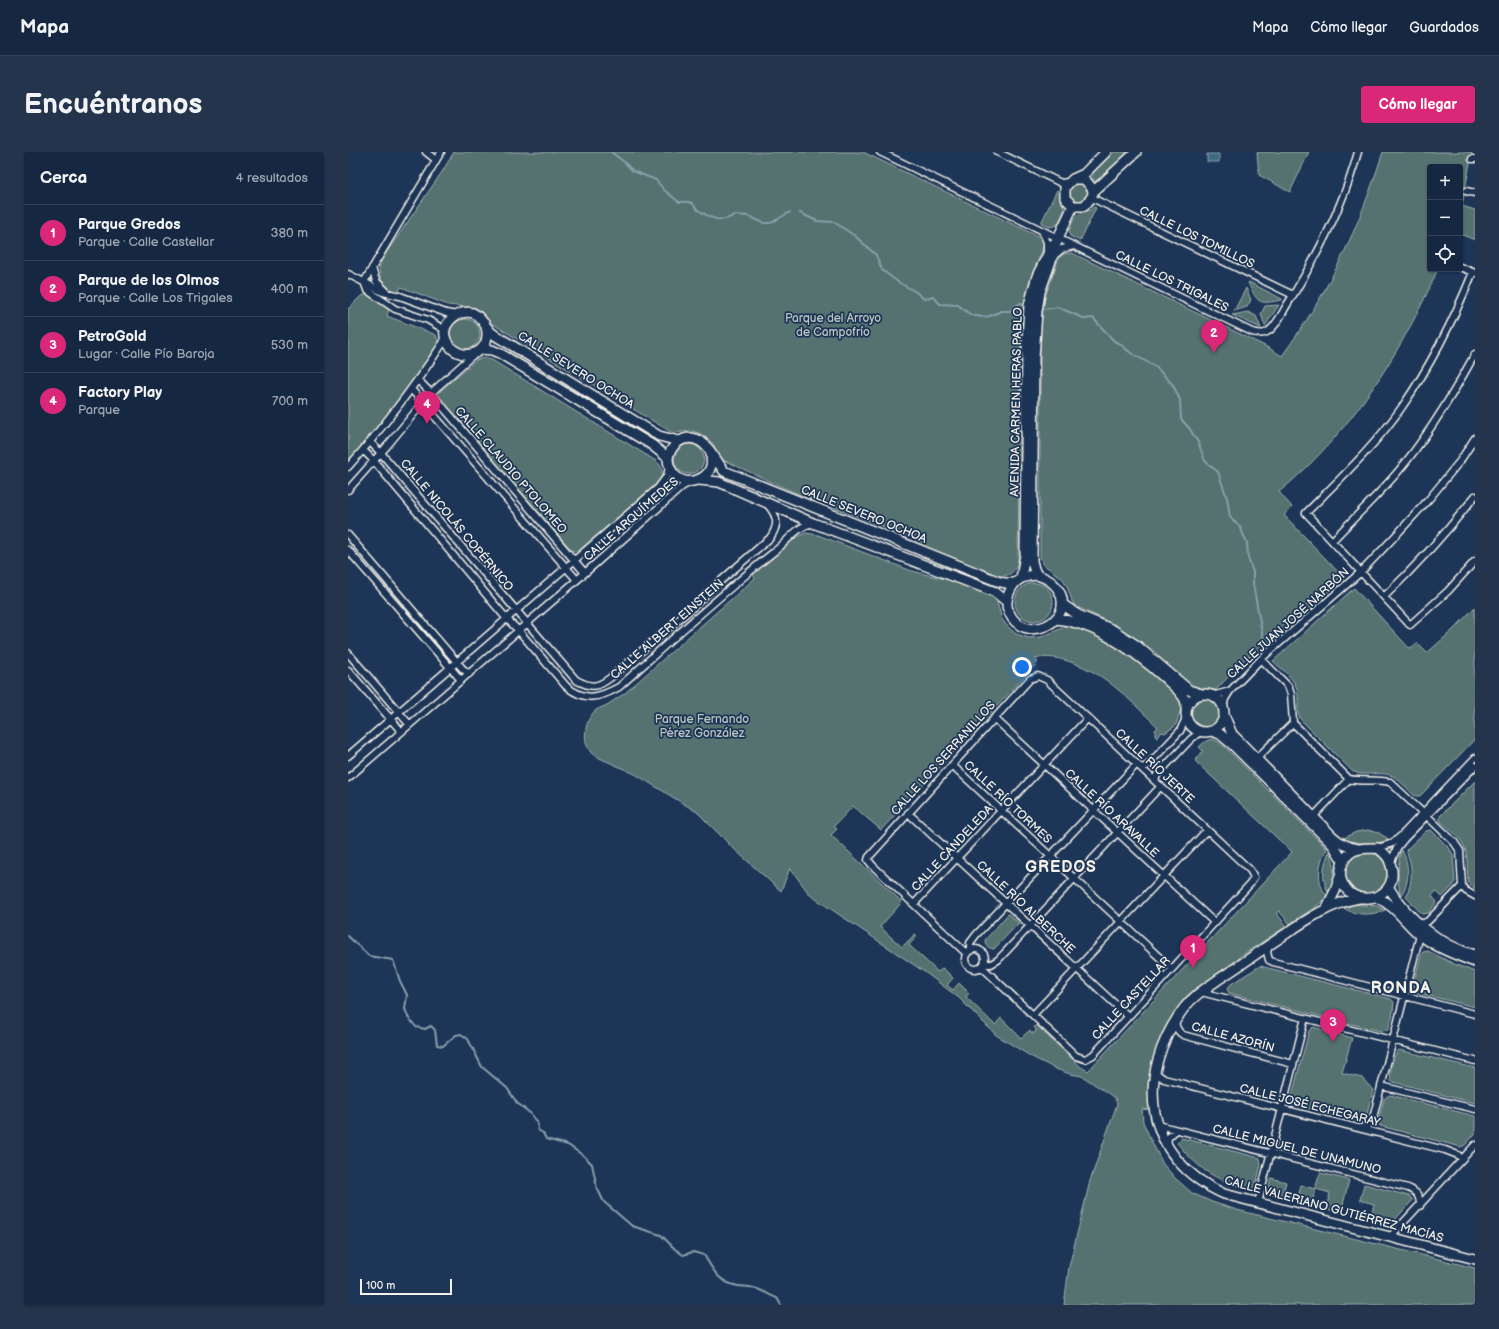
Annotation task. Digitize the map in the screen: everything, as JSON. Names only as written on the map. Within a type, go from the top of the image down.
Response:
[{"type":"main road","points":[[1067,184],[1084,174],[1106,152]]},
{"type":"main road","points":[[1067,184],[1065,198],[1073,206],[1084,206],[1092,195],[1136,152]]},
{"type":"main road","points":[[1067,184],[1084,179],[1092,187],[1092,195]]},
{"type":"main road","name":"AVENIDA CARMEN HERAS PABLO","points":[[1018,581],[1025,563],[1026,541],[1028,320],[1031,295],[1037,276],[1049,257],[1073,206]]},
{"type":"main road","name":"AVENIDA CARMEN HERAS PABLO","points":[[1037,575],[1032,562],[1035,332],[1040,292],[1049,257]]},
{"type":"main road","points":[[464,312],[473,313],[485,324],[488,333],[486,342],[477,352],[462,355],[452,350],[445,340],[445,330],[449,321],[456,314],[464,312]]},
{"type":"main road","name":"CALLE SEVERO OCHOA","points":[[485,324],[492,332],[508,343],[659,436],[679,441]]},
{"type":"main road","name":"CALLE SEVERO OCHOA","points":[[477,352],[492,350],[501,354],[652,445],[669,462]]},
{"type":"main road","points":[[688,438],[698,439],[707,446],[711,453],[711,467],[707,474],[696,481],[678,478],[669,462],[670,452],[679,441],[688,438]]},
{"type":"main road","name":"CALLE SEVERO OCHOA","points":[[711,453],[724,471],[998,581],[1005,583],[1018,581]]},
{"type":"main road","name":"CALLE SEVERO OCHOA","points":[[696,481],[719,482],[813,523],[991,591],[1002,597],[1007,602]]},
{"type":"main road","points":[[1037,575],[1046,577],[1056,586],[1060,594],[1062,604],[1056,619],[1045,627],[1037,629],[1026,628],[1013,620],[1009,613],[1007,602],[1011,589],[1018,581],[1037,575]]},
{"type":"main road","points":[[1062,604],[1078,615],[1113,630],[1136,645],[1189,690],[1212,696],[1218,700],[1232,734],[1342,844],[1358,849],[1378,848],[1386,854],[1391,862],[1392,876],[1389,888],[1376,897]]},
{"type":"main road","points":[[1056,619],[1075,622],[1108,636],[1132,651],[1156,670],[1179,691],[1185,700],[1186,713],[1190,726],[1200,732],[1211,731],[1220,734],[1333,845],[1343,861]]},
{"type":"main road","points":[[1186,713],[1190,701],[1201,694]]},
{"type":"main road","points":[[1211,731],[1220,725],[1223,712]]},
{"type":"main road","points":[[1327,908],[1341,875],[1343,861],[1350,853],[1358,849]]},
{"type":"main road","points":[[1341,875],[1342,882],[1347,889],[1359,898],[1376,897],[1385,901],[1420,934],[1446,950],[1475,962]]},
{"type":"main road","points":[[1389,888],[1399,905],[1420,925],[1448,944],[1475,955]]},
{"type":"main road","name":"CALLE VALERIANO GUTIÉRREZ MACÍAS","points":[[1359,898],[1327,908],[1201,992],[1184,1008],[1174,1022],[1164,1043],[1155,1069],[1153,1099],[1158,1125],[1167,1146],[1181,1165],[1201,1182],[1224,1194],[1475,1259]]},
{"type":"street","points":[[426,152],[436,160]]},
{"type":"street","points":[[364,282],[441,152]]},
{"type":"street","points":[[880,152],[1049,234],[1059,234]]},
{"type":"street","points":[[997,152],[1067,184]]},
{"type":"street","points":[[1293,295],[1321,246],[1334,219],[1346,190],[1358,152]]},
{"type":"street","points":[[1466,191],[1475,193]]},
{"type":"street","name":"CALLE LOS TOMILLOS","points":[[1092,195],[1293,295]]},
{"type":"street","points":[[1041,230],[1046,237],[1049,257],[1062,249],[1075,246]]},
{"type":"street","name":"CALLE LOS TRIGALES","points":[[1059,234],[1068,243],[1252,332],[1260,334],[1267,332],[1274,325],[1293,295]]},
{"type":"street","points":[[372,268],[376,281],[382,288],[392,295]]},
{"type":"street","points":[[1463,268],[1474,273],[1448,327],[1402,408],[1341,478],[1306,513],[1410,625],[1448,591],[1475,562]]},
{"type":"street","points":[[348,274],[383,292],[400,296],[433,309],[456,314]]},
{"type":"street","points":[[364,282],[367,290],[395,308],[428,320],[445,330]]},
{"type":"street","points":[[389,304],[388,301],[392,295]]},
{"type":"street","points":[[348,467],[370,442],[418,380],[445,340]]},
{"type":"street","points":[[348,490],[431,393],[477,352]]},
{"type":"street","points":[[1332,541],[1396,474],[1413,452],[1439,415],[1475,354]]},
{"type":"street","name":"CALLE CLAUDIO PTOLOMEO","points":[[418,380],[431,393],[574,561]]},
{"type":"street","name":"CALLE CLAUDIO PTOLOMEO","points":[[411,389],[566,568]]},
{"type":"street","name":"CALLE JUAN JOSÉ NARBÓN","points":[[1223,712],[1225,699],[1230,690],[1261,659],[1361,572],[1429,499],[1460,461],[1475,438]]},
{"type":"street","name":"CALLE NICOLÁS COPÉRNICO","points":[[370,442],[516,611]]},
{"type":"street","name":"CALLE NICOLÁS COPÉRNICO","points":[[363,450],[374,461],[506,618]]},
{"type":"street","name":"CALLE ARQUÍMEDES","points":[[348,756],[399,713],[450,666],[658,488],[667,476],[669,462]]},
{"type":"street","name":"CALLE ARQUÍMEDES","points":[[349,774],[468,674],[683,486],[696,481]]},
{"type":"street","points":[[1384,597],[1417,566],[1475,496]]},
{"type":"street","name":"CALLE ALBERT EINSTEIN","points":[[527,623],[576,680],[592,686],[601,684],[691,609],[770,538],[775,532],[777,523],[775,513],[765,502]]},
{"type":"street","name":"CALLE ALBERT EINSTEIN","points":[[518,630],[566,686],[573,692],[582,696],[601,696],[619,687],[740,580],[784,544],[797,529],[813,523]]},
{"type":"street","points":[[348,535],[468,674]]},
{"type":"street","points":[[348,550],[450,666],[460,680]]},
{"type":"street","name":"CALLE ARQUÍMEDES","points":[[574,561],[585,573]]},
{"type":"street","points":[[566,568],[577,580]]},
{"type":"street","points":[[516,611],[527,623]]},
{"type":"street","points":[[506,618],[518,630]]},
{"type":"street","points":[[348,653],[409,724]]},
{"type":"street","points":[[1261,659],[1288,686],[1291,694],[1293,723],[1350,779],[1383,780],[1390,782],[1454,842],[1460,851],[1462,886],[1466,891],[1475,896]]},
{"type":"street","points":[[348,670],[401,731]]},
{"type":"street","name":"CALLE LOS SERRANILLOS","points":[[914,904],[873,866],[868,860],[869,857],[1030,679],[1038,676]]},
{"type":"street","name":"CALLE RÍO JERTE","points":[[1038,676],[1047,680],[1088,718],[1250,870],[1254,877]]},
{"type":"street","name":"CALLE JUAN JOSÉ NARBÓN","points":[[1212,696],[1230,690]]},
{"type":"street","points":[[1161,786],[998,960],[975,969],[969,967],[966,961],[972,940],[1094,810],[1139,766],[1147,766],[1180,731],[1186,713]]},
{"type":"street","name":"CALLE RÍO ARAVALLE","points":[[994,718],[1215,923]]},
{"type":"street","name":"CALLE CANDELEDA","points":[[914,904],[1088,718]]},
{"type":"street","points":[[1256,759],[1293,723]]},
{"type":"street","points":[[1155,781],[1158,775],[1191,739],[1200,732]]},
{"type":"street","points":[[1391,862],[1397,848],[1475,758]]},
{"type":"street","name":"CALLE RÍO TORMES","points":[[952,765],[1172,969]]},
{"type":"street","points":[[1378,848],[1393,843],[1475,766]]},
{"type":"street","points":[[1314,816],[1350,779]]},
{"type":"street","name":"CALLE RÍO ALBERCHE","points":[[908,813],[1128,1016]]},
{"type":"street","points":[[983,966],[1033,1015],[1207,830]]},
{"type":"street","name":"CALLE CASTELLAR","points":[[1033,1015],[1076,1056],[1085,1059],[1093,1055],[1215,923],[1250,884],[1254,877]]},
{"type":"street","points":[[1420,925],[1428,921],[1462,886]]},
{"type":"street","points":[[914,904],[968,952]]},
{"type":"street","points":[[1360,1129],[1367,1127],[1372,1122],[1420,934]]},
{"type":"street","points":[[1269,946],[1268,956],[1269,960],[1273,962],[1475,1014]]},
{"type":"street","points":[[968,952],[975,949],[982,952],[985,959],[983,966]]},
{"type":"street","points":[[1201,992],[1475,1061]]},
{"type":"street","points":[[1258,1203],[1305,1018]]},
{"type":"street","name":"CALLE AZORÍN","points":[[1174,1022],[1179,1033],[1183,1035],[1293,1064]]},
{"type":"street","name":"CALLE JOSÉ ECHEGARAY","points":[[1155,1069],[1157,1074],[1164,1079],[1445,1150],[1458,1155],[1462,1159]]},
{"type":"street","points":[[1381,1086],[1475,1109]]},
{"type":"street","name":"CALLE MIGUEL DE UNAMUNO","points":[[1158,1125],[1408,1188],[1416,1192],[1420,1199],[1420,1206]]},
{"type":"street","points":[[1167,1146],[1168,1138],[1176,1130]]},
{"type":"street","points":[[1390,1237],[1475,1145]]},
{"type":"green space","name":"Parque del Arroyo de Campofrío","points":[[454,152],[863,152],[1046,240],[1028,287],[1022,314],[1020,357],[1018,562],[1012,573],[1002,576],[992,575],[914,545],[916,539],[796,493],[723,460],[719,456],[711,441],[706,437],[691,431],[676,433],[671,432],[491,323],[476,308],[448,305],[401,287],[398,293],[384,284],[381,280],[379,270],[382,259],[442,172]]},
{"type":"green space","points":[[1114,152],[1129,152],[1099,181],[1095,181],[1092,177],[1093,173]]},
{"type":"green space","points":[[1257,152],[1309,152],[1290,192],[1259,175]]},
{"type":"green space","points":[[1383,152],[1472,152],[1463,201],[1463,164],[1427,164],[1427,272],[1437,272],[1408,331],[1371,390],[1351,418],[1328,445],[1279,492],[1292,507],[1284,515],[1344,578],[1254,658],[1248,656],[1216,690],[1192,687],[1154,651],[1143,643],[1101,618],[1075,606],[1063,579],[1044,565],[1040,557],[1041,324],[1045,297],[1058,260],[1063,254],[1072,253],[1267,347],[1282,356],[1315,307],[1341,258],[1353,233]]},
{"type":"green space","points":[[1079,184],[1085,187],[1088,193],[1085,199],[1079,202],[1073,199],[1070,193],[1073,187]]},
{"type":"green space","points":[[1057,190],[1059,191],[1064,209],[1057,225],[1050,227],[1041,223]]},
{"type":"green space","points":[[1463,206],[1475,210],[1475,240],[1463,235]]},
{"type":"green space","points":[[1094,207],[1096,208],[1080,241],[1070,236],[1069,231],[1076,217]]},
{"type":"green space","points":[[1249,282],[1282,300],[1269,302],[1260,301],[1255,296],[1248,283]]},
{"type":"green space","points":[[1246,288],[1251,300],[1247,307],[1234,311]]},
{"type":"green space","points":[[366,295],[376,298],[387,306],[389,309],[387,316],[436,335],[438,340],[436,348],[413,381],[348,461],[348,309],[361,296]]},
{"type":"green space","points":[[1279,305],[1265,326],[1261,314],[1265,306]]},
{"type":"green space","points":[[1248,312],[1256,316],[1261,328],[1232,315]]},
{"type":"green space","points":[[465,319],[476,323],[480,334],[476,345],[465,349],[454,345],[450,334],[454,323]]},
{"type":"green space","points":[[483,358],[492,360],[656,461],[661,467],[662,473],[656,485],[577,552],[572,550],[567,545],[439,398],[439,393],[441,390],[476,360]]},
{"type":"green space","points":[[689,444],[700,448],[704,459],[700,470],[689,474],[678,470],[674,459],[678,448]]},
{"type":"green space","name":"Parque Fernando Pérez González","points":[[806,533],[818,535],[912,571],[949,580],[992,596],[997,602],[1002,619],[1016,634],[1029,638],[1041,637],[1067,626],[1084,629],[1135,658],[1158,677],[1180,699],[1181,708],[1175,726],[1165,733],[1162,732],[1157,737],[1155,735],[1155,730],[1158,727],[1122,693],[1094,672],[1064,660],[1044,657],[1035,659],[1038,662],[881,830],[853,806],[834,826],[837,829],[831,835],[902,902],[880,927],[902,947],[915,934],[917,936],[909,945],[938,972],[943,968],[953,978],[947,985],[953,990],[959,983],[969,993],[966,997],[995,1025],[1001,1018],[1021,1038],[1030,1030],[1032,1033],[1035,1033],[1036,1030],[1034,1027],[1036,1025],[1081,1067],[1088,1071],[1292,852],[1195,761],[1203,751],[1199,747],[1203,743],[1209,740],[1216,740],[1226,748],[1327,849],[1320,866],[1320,879],[1323,891],[1327,896],[1318,905],[1290,924],[1279,911],[1276,913],[1287,926],[1239,957],[1240,960],[1190,997],[1174,1014],[1161,1038],[1153,1061],[1151,1110],[1142,1109],[1143,1122],[1152,1142],[1163,1164],[1175,1178],[1192,1193],[1212,1202],[1237,1210],[1475,1268],[1475,1305],[1064,1305],[1069,1267],[1090,1181],[1117,1104],[1115,1098],[1082,1076],[1056,1069],[1032,1057],[996,1035],[959,998],[926,973],[810,895],[790,868],[781,891],[734,849],[697,812],[635,774],[595,756],[587,747],[585,734],[586,727],[588,721],[596,710],[607,705],[625,693],[755,578],[753,575],[778,552],[793,540]]},
{"type":"green space","points":[[1034,583],[1044,586],[1050,592],[1053,602],[1050,612],[1044,618],[1034,621],[1024,618],[1018,612],[1015,602],[1018,592],[1024,586]]},
{"type":"green space","points":[[1354,588],[1409,648],[1417,643],[1427,653],[1454,629],[1475,607],[1475,739],[1420,796],[1415,796],[1399,780],[1388,774],[1362,774],[1352,771],[1301,720],[1298,713],[1297,689],[1290,677],[1273,661]]},
{"type":"green space","points":[[1205,699],[1215,703],[1219,713],[1215,723],[1205,727],[1195,723],[1191,713],[1195,703]]},
{"type":"green space","points":[[1475,781],[1475,889],[1468,883],[1467,860],[1464,847],[1456,835],[1440,821],[1440,816]]},
{"type":"green space","points":[[1368,830],[1379,833],[1390,840],[1366,843],[1352,842],[1342,839],[1356,832]]},
{"type":"green space","points":[[1431,830],[1450,849],[1453,855],[1455,881],[1453,886],[1442,897],[1436,891],[1432,896],[1437,902],[1428,913],[1422,914],[1406,897],[1411,880],[1411,868],[1406,850],[1426,831]]},
{"type":"green space","points":[[1402,850],[1406,861],[1408,878],[1401,895],[1398,872],[1399,859]]},
{"type":"green space","points":[[1329,852],[1332,856],[1334,872],[1328,892],[1324,882],[1324,872],[1325,862]]},
{"type":"green space","points":[[1366,852],[1381,858],[1387,873],[1381,888],[1366,894],[1351,888],[1345,873],[1351,858]]},
{"type":"green space","points":[[1350,904],[1377,906],[1385,910],[1362,914],[1351,912],[1341,906]]},
{"type":"green space","points":[[1008,914],[1019,923],[994,949],[990,948],[985,940]]},
{"type":"green space","points":[[1428,951],[1454,964],[1475,972],[1475,1007],[1417,993],[1414,990],[1413,985],[1421,955],[1423,952]]},
{"type":"green space","points":[[1260,966],[1391,999],[1394,1002],[1392,1018],[1388,1030],[1380,1031],[1229,993],[1227,989],[1231,984]]},
{"type":"green space","points":[[1313,1027],[1352,1038],[1342,1073],[1362,1078],[1373,1090],[1366,1118],[1362,1122],[1292,1103],[1291,1099],[1309,1031]]},
{"type":"green space","points":[[1399,1050],[1475,1068],[1475,1103],[1391,1081],[1392,1064]]},
{"type":"green space","points":[[1390,1095],[1475,1116],[1475,1134],[1465,1145],[1461,1147],[1380,1126],[1378,1121],[1384,1099]]},
{"type":"green space","points":[[1182,1138],[1260,1158],[1261,1164],[1255,1190],[1220,1179],[1203,1169],[1194,1162],[1177,1143]]},
{"type":"green space","points":[[1320,1173],[1349,1180],[1341,1213],[1326,1209],[1330,1193],[1316,1189],[1311,1205],[1297,1201],[1301,1185],[1315,1189]]},
{"type":"green space","points":[[1271,1178],[1286,1182],[1282,1197],[1269,1194],[1268,1190]]},
{"type":"green space","points":[[1364,1184],[1409,1196],[1412,1201],[1389,1225],[1370,1220],[1374,1204],[1360,1200]]},
{"type":"water","points":[[1207,154],[1219,154],[1219,162],[1207,162]]},
{"type":"waterway","points":[[611,152],[633,171],[656,180],[664,190],[679,202],[692,203],[698,210],[716,219],[730,218],[734,215],[748,216],[764,223],[771,223],[790,212]]},
{"type":"waterway","points":[[800,213],[817,221],[834,222],[855,236],[876,255],[882,270],[898,282],[916,292],[924,299],[933,296],[940,304],[958,305],[971,315],[982,317],[990,316],[1001,311],[1010,311],[1020,303],[1025,305]]},
{"type":"waterway","points":[[1045,309],[1058,307],[1085,319],[1093,318],[1114,341],[1131,353],[1156,367],[1173,385],[1180,400],[1181,419],[1198,442],[1205,461],[1218,472],[1227,498],[1230,517],[1240,527],[1247,543],[1248,558],[1253,572],[1253,584],[1263,638]]},
{"type":"waterway","points":[[348,936],[369,956],[393,960],[400,981],[407,995],[405,1009],[408,1017],[416,1027],[425,1029],[431,1026],[435,1030],[437,1045],[443,1046],[456,1035],[461,1034],[468,1039],[482,1067],[507,1088],[517,1103],[530,1113],[537,1123],[538,1130],[543,1133],[546,1139],[568,1145],[584,1156],[592,1164],[597,1188],[604,1202],[632,1226],[661,1235],[683,1255],[693,1252],[704,1255],[721,1279],[738,1286],[760,1290],[777,1298],[781,1305]]},
{"type":"place","name":"Parque de los Olmos","points":[[1214,353]]},
{"type":"place","name":"Factory Play","points":[[427,424]]},
{"type":"place","name":"Parque Gredos","points":[[1193,968]]},
{"type":"place","name":"PetroGold","points":[[1333,1042]]},
{"type":"district","name":"GREDOS","points":[[1061,866]]},
{"type":"district","name":"RONDA","points":[[1401,987]]}]
